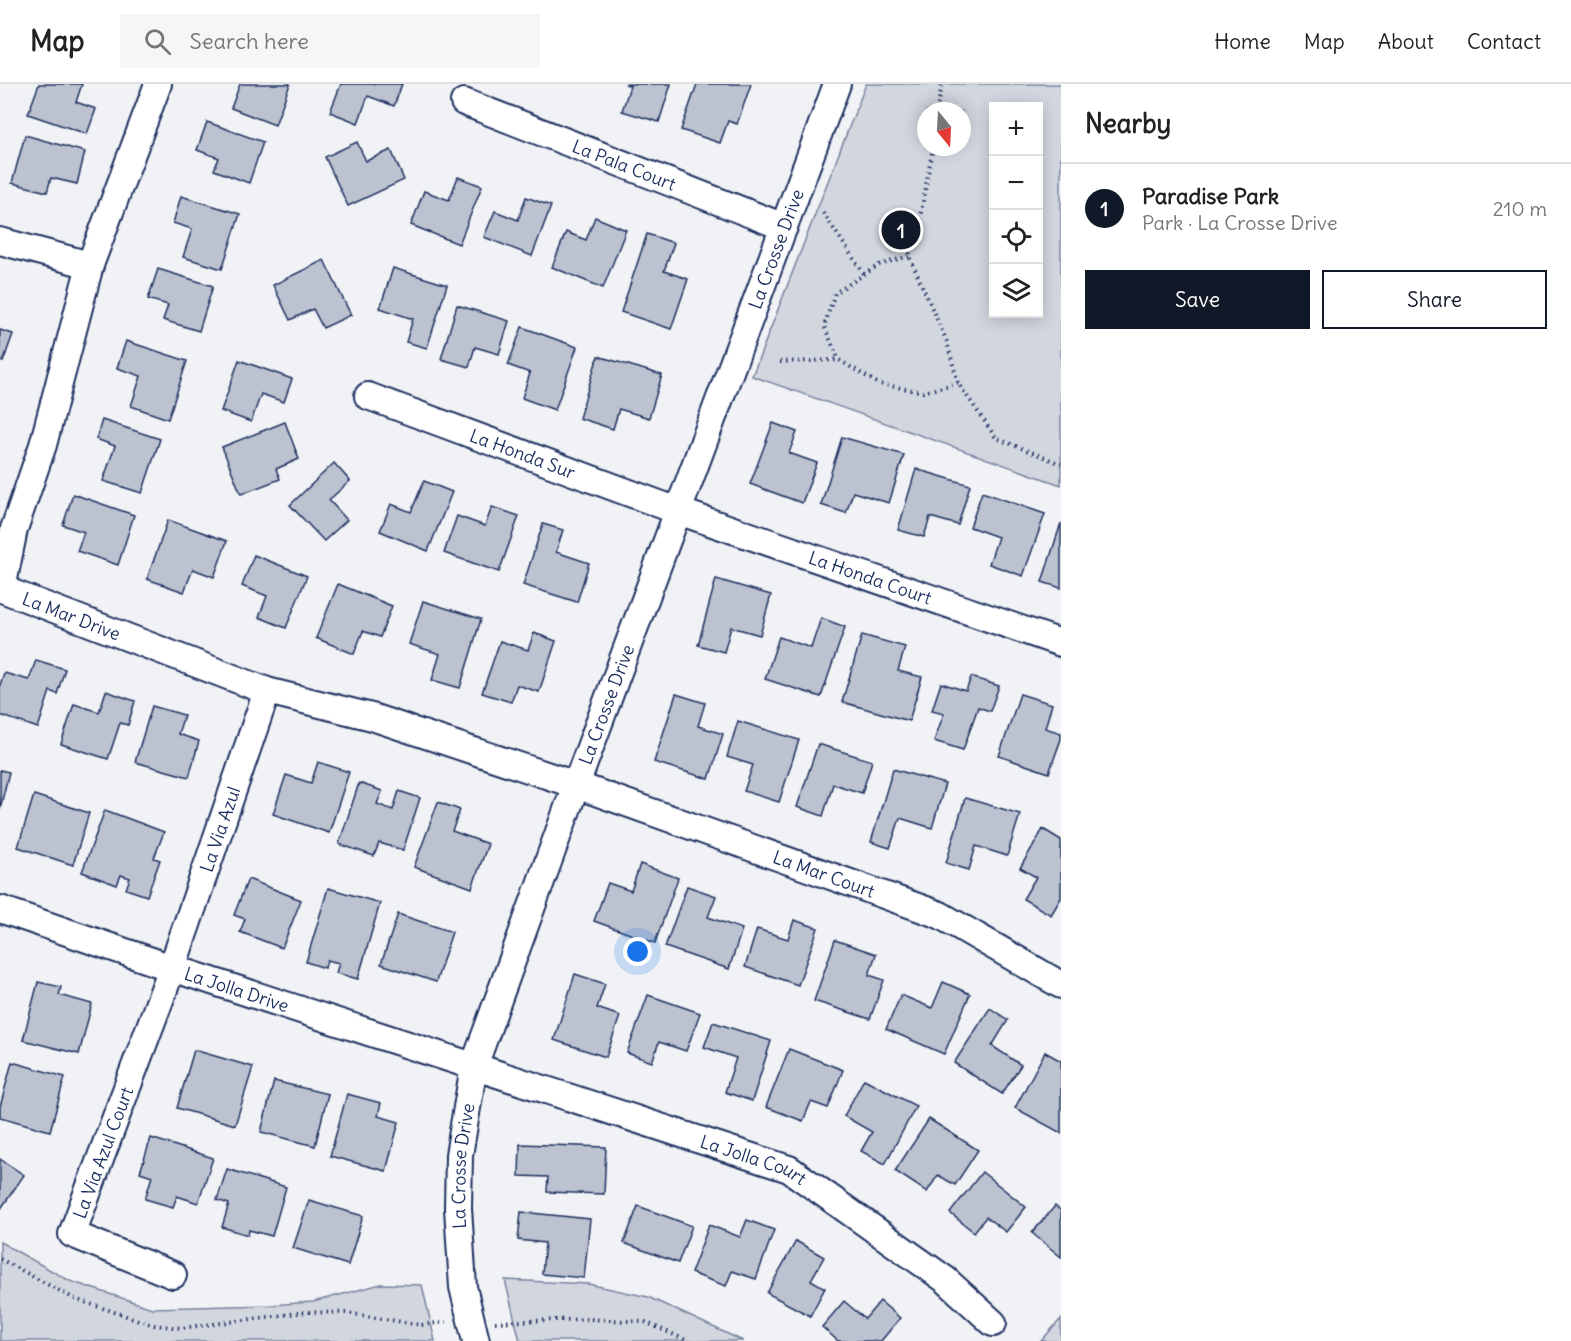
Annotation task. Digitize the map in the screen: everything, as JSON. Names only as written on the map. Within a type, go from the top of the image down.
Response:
[{"type":"street","name":"La Mar Drive","points":[[158,84],[90,264],[43,445],[14,529],[2,588],[267,691],[372,717],[576,785]]},
{"type":"street","name":"La Crosse Drive","points":[[476,1341],[464,1287],[458,1208],[459,1155],[474,1066],[837,84]]},
{"type":"street","name":"La Pala Court","points":[[464,102],[784,227]]},
{"type":"street","points":[[0,241],[90,264]]},
{"type":"street","name":"La Honda Sur","points":[[368,396],[678,511]]},
{"type":"street","name":"La Honda Court","points":[[678,511],[1061,643]]},
{"type":"street","name":"La Via Azul","points":[[172,968],[267,691]]},
{"type":"street","name":"La Mar Court","points":[[576,785],[940,915],[1061,985]]},
{"type":"street","name":"La Jolla Drive","points":[[0,909],[172,968],[474,1066]]},
{"type":"street","name":"La Via Azul Court","points":[[172,968],[72,1234],[173,1275]]},
{"type":"street","name":"La Jolla Court","points":[[474,1066],[789,1169],[946,1280],[993,1323]]},
{"type":"path","points":[[939,102],[942,84]]},
{"type":"path","points":[[931,156],[921,212],[909,256],[947,342],[958,383],[996,438],[1061,464]]},
{"type":"path","points":[[823,213],[864,274]]},
{"type":"path","points":[[839,360],[824,326],[836,293],[879,265],[909,256]]},
{"type":"path","points":[[780,363],[839,360],[879,384],[923,392],[958,383]]},
{"type":"path","points":[[0,1259],[75,1299],[154,1325],[182,1328],[306,1312],[347,1313],[421,1325],[443,1322]]},
{"type":"path","points":[[501,1322],[590,1319],[645,1322],[688,1341]]},
{"type":"shaded area","points":[[866,84],[1061,84],[1061,485],[752,376]]},
{"type":"shaded area","points":[[0,1242],[70,1281],[152,1308],[313,1302],[381,1284],[422,1285],[435,1341],[0,1341]]},
{"type":"shaded area","points":[[505,1280],[588,1284],[648,1297],[743,1341],[520,1341]]},
{"type":"shaded area","points":[[1061,1319],[1061,1341],[1041,1341]]},
{"type":"building","points":[[39,84],[82,84],[76,102],[96,109],[87,134],[28,114]]},
{"type":"building","points":[[240,84],[290,84],[275,125],[231,108]]},
{"type":"building","points":[[341,84],[402,84],[394,106],[368,96],[358,123],[330,112]]},
{"type":"building","points":[[625,84],[671,84],[659,122],[622,111],[630,86]]},
{"type":"building","points":[[697,84],[751,84],[737,124],[728,121],[720,143],[681,130]]},
{"type":"building","points":[[207,122],[263,142],[249,183],[214,170],[219,158],[197,150]]},
{"type":"building","points":[[25,135],[85,152],[77,184],[51,178],[47,192],[12,183]]},
{"type":"building","points":[[357,142],[366,161],[391,150],[404,180],[348,206],[325,157]]},
{"type":"building","points":[[458,177],[482,186],[459,244],[411,225],[424,191],[449,200]]},
{"type":"building","points":[[181,196],[240,214],[222,269],[183,257],[192,229],[173,223]]},
{"type":"building","points":[[526,197],[551,206],[532,256],[484,237],[495,211],[518,220]]},
{"type":"building","points":[[595,217],[626,230],[603,288],[552,267],[566,232],[586,240]]},
{"type":"building","points":[[647,234],[674,243],[664,271],[688,279],[671,329],[621,312]]},
{"type":"building","points":[[324,260],[351,315],[323,328],[313,309],[290,320],[273,285]]},
{"type":"building","points":[[393,268],[447,285],[427,348],[406,342],[413,319],[380,308]]},
{"type":"building","points":[[158,269],[213,286],[199,331],[163,320],[168,305],[148,299]]},
{"type":"building","points":[[457,305],[509,321],[499,354],[475,347],[469,367],[441,359]]},
{"type":"building","points":[[522,327],[577,347],[555,410],[522,398],[530,373],[508,365]]},
{"type":"building","points":[[0,330],[13,334],[3,362],[0,361]]},
{"type":"building","points":[[126,341],[187,361],[168,419],[131,406],[141,376],[117,368]]},
{"type":"building","points":[[598,356],[662,375],[649,418],[619,409],[613,429],[579,418]]},
{"type":"building","points":[[239,360],[292,379],[284,402],[261,394],[251,422],[221,411]]},
{"type":"building","points":[[102,420],[160,439],[142,493],[103,481],[115,446],[96,439]]},
{"type":"building","points":[[285,422],[299,459],[276,469],[280,479],[241,494],[222,447]]},
{"type":"building","points":[[773,423],[797,432],[789,453],[817,463],[802,503],[750,484]]},
{"type":"building","points":[[842,437],[904,455],[889,503],[853,492],[846,513],[821,505]]},
{"type":"building","points":[[334,463],[350,481],[329,500],[347,520],[324,541],[290,505]]},
{"type":"building","points":[[916,469],[970,485],[958,525],[930,517],[924,537],[898,530]]},
{"type":"building","points":[[424,481],[452,492],[428,551],[380,531],[391,504],[411,512]]},
{"type":"building","points":[[982,492],[1045,514],[1023,576],[989,564],[998,537],[970,527]]},
{"type":"building","points":[[73,494],[134,515],[118,565],[77,551],[84,532],[63,525]]},
{"type":"building","points":[[492,507],[519,516],[499,572],[444,553],[457,516],[485,526]]},
{"type":"building","points":[[168,520],[227,541],[214,577],[193,569],[184,592],[147,579]]},
{"type":"building","points":[[1061,523],[1061,588],[1042,582]]},
{"type":"building","points":[[543,524],[563,530],[556,552],[589,563],[577,602],[523,585]]},
{"type":"building","points":[[254,555],[307,576],[286,628],[259,617],[267,596],[242,586]]},
{"type":"building","points":[[716,579],[771,595],[760,635],[731,627],[724,652],[698,645]]},
{"type":"building","points":[[338,584],[392,606],[380,637],[363,631],[354,654],[316,638]]},
{"type":"building","points":[[423,601],[481,619],[460,688],[432,680],[440,654],[409,644]]},
{"type":"building","points":[[821,618],[845,627],[821,697],[765,679],[779,637],[811,648]]},
{"type":"building","points":[[534,633],[556,641],[539,692],[517,685],[511,702],[482,693],[500,641],[528,650]]},
{"type":"building","points":[[862,635],[905,647],[898,671],[922,677],[909,721],[842,702]]},
{"type":"building","points":[[36,660],[65,669],[57,694],[50,691],[38,728],[0,715],[0,685],[4,673],[29,680]]},
{"type":"building","points":[[971,677],[999,686],[990,711],[978,707],[963,750],[934,741],[944,713],[932,710],[941,683],[966,691]]},
{"type":"building","points":[[106,691],[135,701],[128,725],[120,723],[108,759],[61,744],[74,704],[99,712]]},
{"type":"building","points":[[676,694],[705,703],[698,726],[723,734],[709,779],[654,762]]},
{"type":"building","points":[[1020,694],[1052,704],[1045,728],[1061,733],[1061,739],[1049,773],[999,756]]},
{"type":"building","points":[[152,706],[184,715],[178,734],[199,741],[189,777],[135,762]]},
{"type":"building","points":[[738,721],[799,740],[779,802],[744,791],[753,765],[727,757]]},
{"type":"building","points":[[818,744],[872,761],[862,793],[833,784],[823,816],[797,807]]},
{"type":"building","points":[[318,762],[349,772],[329,833],[273,814],[286,775],[311,783]]},
{"type":"building","points":[[893,769],[945,784],[932,828],[900,818],[890,848],[871,842]]},
{"type":"building","points":[[0,770],[9,772],[0,809]]},
{"type":"building","points":[[359,783],[382,791],[377,804],[393,810],[399,791],[420,798],[403,850],[379,843],[374,856],[339,844]]},
{"type":"building","points":[[34,795],[89,813],[73,865],[18,847]]},
{"type":"building","points":[[965,798],[1020,814],[1007,856],[976,846],[969,870],[946,863]]},
{"type":"building","points":[[438,802],[460,810],[452,831],[488,844],[472,888],[414,867]]},
{"type":"building","points":[[105,810],[164,832],[154,858],[160,860],[147,896],[126,889],[130,878],[121,875],[117,885],[82,872]]},
{"type":"building","points":[[1043,829],[1061,840],[1061,898],[1051,915],[1023,899],[1036,877],[1020,868]]},
{"type":"building","points":[[640,864],[678,878],[655,943],[594,921],[608,883],[631,891]]},
{"type":"building","points":[[248,879],[301,900],[282,948],[240,932],[245,919],[234,915]]},
{"type":"building","points":[[687,886],[716,896],[708,917],[742,929],[729,969],[665,947]]},
{"type":"building","points":[[328,888],[380,903],[358,979],[336,973],[339,963],[327,960],[325,968],[306,962]]},
{"type":"building","points":[[398,914],[452,932],[436,982],[381,964]]},
{"type":"building","points":[[794,920],[818,928],[798,985],[745,967],[757,929],[788,939]]},
{"type":"building","points":[[835,940],[876,954],[869,975],[884,980],[870,1019],[814,1001]]},
{"type":"building","points":[[575,974],[605,984],[597,1008],[620,1016],[606,1057],[554,1040]]},
{"type":"building","points":[[38,982],[61,987],[59,995],[92,1004],[79,1054],[23,1040]]},
{"type":"building","points":[[943,982],[970,994],[944,1054],[886,1029],[901,995],[932,1008]]},
{"type":"building","points":[[648,995],[700,1013],[686,1051],[659,1042],[652,1062],[627,1053]]},
{"type":"building","points":[[990,1008],[1008,1020],[992,1046],[1021,1065],[1002,1094],[954,1063]]},
{"type":"building","points":[[713,1022],[771,1041],[752,1101],[725,1092],[736,1058],[704,1047]]},
{"type":"building","points":[[789,1049],[843,1070],[828,1108],[811,1102],[803,1121],[766,1107]]},
{"type":"building","points":[[194,1050],[253,1067],[235,1125],[177,1108]]},
{"type":"building","points":[[1045,1052],[1061,1061],[1061,1133],[1015,1108]]},
{"type":"building","points":[[12,1062],[65,1077],[50,1131],[0,1117],[0,1107]]},
{"type":"building","points":[[864,1079],[916,1106],[885,1164],[861,1151],[872,1132],[844,1116]]},
{"type":"building","points":[[274,1081],[328,1094],[315,1146],[261,1132]]},
{"type":"building","points":[[347,1094],[381,1103],[378,1116],[399,1122],[386,1171],[330,1156]]},
{"type":"building","points":[[929,1119],[978,1150],[955,1185],[938,1175],[927,1192],[895,1171]]},
{"type":"building","points":[[151,1138],[213,1158],[198,1203],[177,1196],[173,1207],[145,1199],[152,1176],[140,1172]]},
{"type":"building","points":[[520,1144],[606,1147],[604,1194],[547,1192],[548,1177],[519,1176]]},
{"type":"building","points":[[0,1159],[24,1175],[0,1210]]},
{"type":"building","points":[[227,1169],[286,1187],[272,1236],[249,1230],[248,1235],[222,1227],[229,1204],[217,1200]]},
{"type":"building","points":[[982,1172],[1026,1207],[1006,1232],[986,1217],[974,1232],[950,1213]]},
{"type":"building","points":[[309,1200],[363,1216],[348,1265],[293,1248]]},
{"type":"building","points":[[638,1206],[692,1226],[678,1263],[624,1243]]},
{"type":"building","points":[[1055,1206],[1061,1211],[1061,1257],[1032,1233]]},
{"type":"building","points":[[521,1212],[590,1219],[584,1278],[542,1274],[545,1243],[518,1240]]},
{"type":"building","points":[[747,1220],[774,1230],[756,1279],[732,1271],[726,1286],[691,1273],[709,1225],[740,1237]]},
{"type":"building","points":[[796,1241],[824,1257],[811,1280],[825,1288],[810,1316],[767,1293]]},
{"type":"building","points":[[844,1301],[865,1319],[880,1301],[900,1318],[881,1341],[838,1341],[822,1327]]},
{"type":"place","name":"Paradise Park","points":[[901,230]]}]
